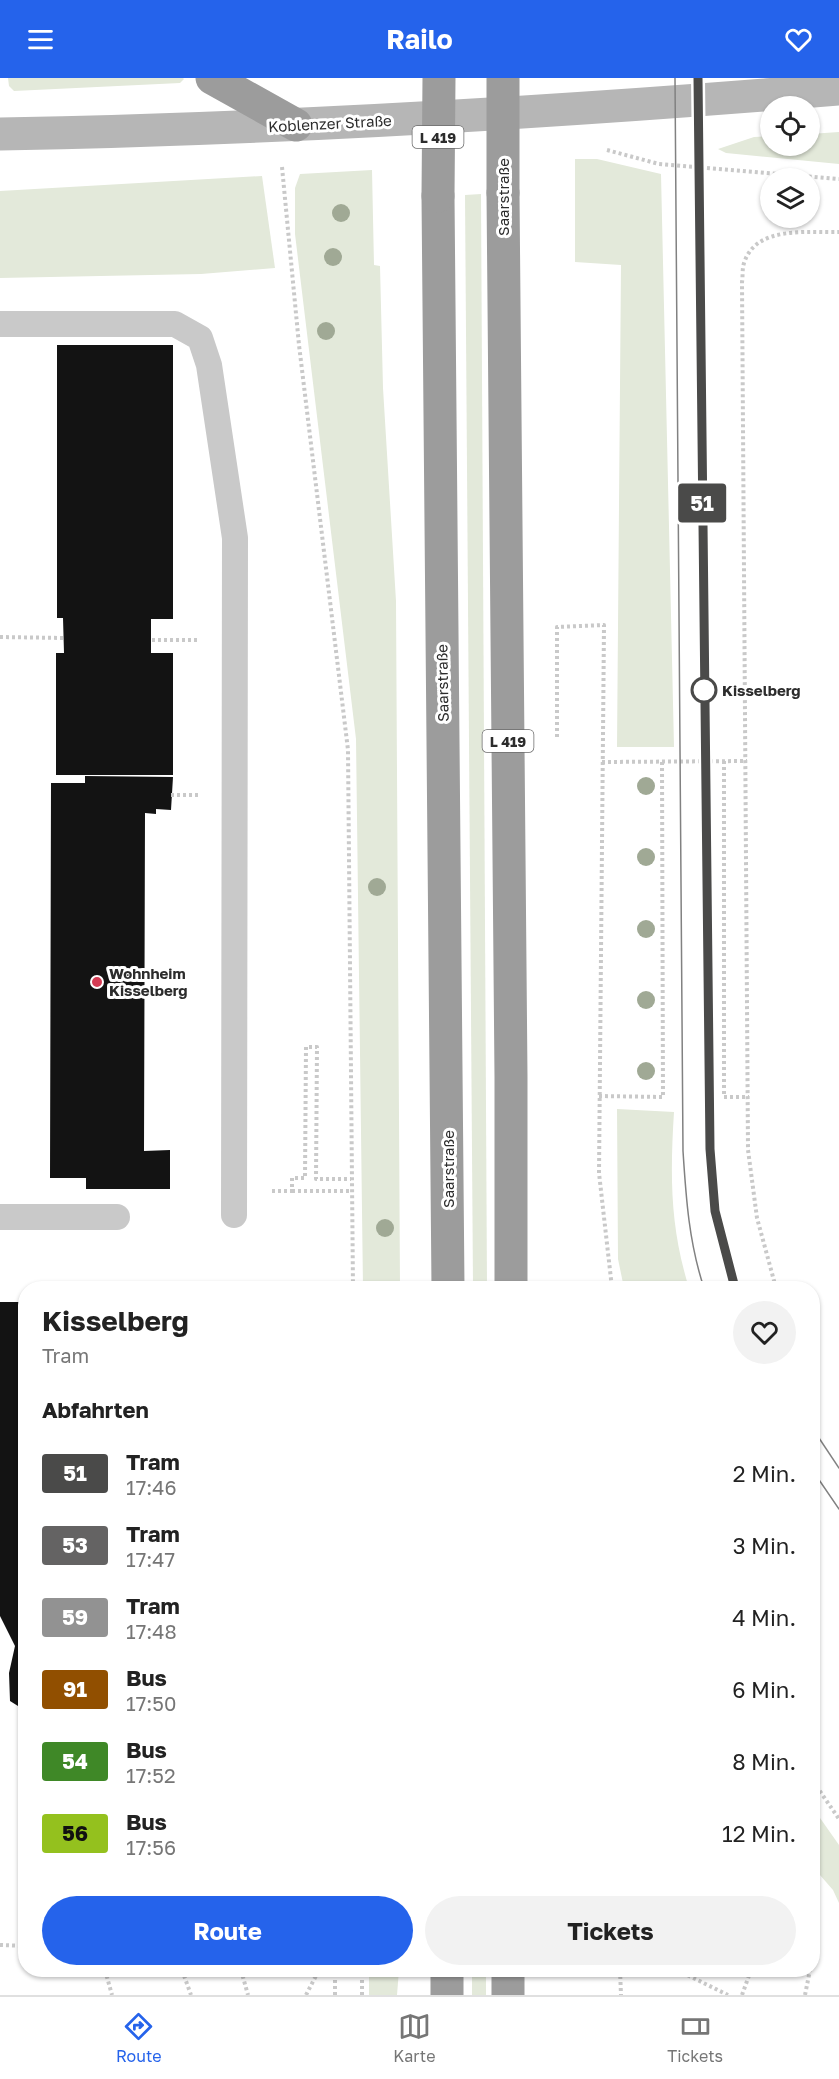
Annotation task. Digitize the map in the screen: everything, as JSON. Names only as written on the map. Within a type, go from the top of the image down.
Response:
[{"type":"highway","points":[[212,78],[296,125]]},
{"type":"highway","name":"Saarstraße","points":[[439,78],[438,196],[448,1281]]},
{"type":"highway","name":"Saarstraße","points":[[503,78],[511,1281]]},
{"type":"highway","points":[[447,1977],[447,1995]]},
{"type":"highway","points":[[508,1977],[508,1995]]},
{"type":"main road","name":"Koblenzer Straße","points":[[0,134],[296,125],[581,109],[839,89]]},
{"type":"lane","points":[[0,324],[175,324],[200,338],[209,365],[235,538],[234,1215]]},
{"type":"lane","points":[[0,1217],[117,1217]]},
{"type":"path","points":[[603,149],[658,164],[839,179]]},
{"type":"path","points":[[282,167],[299,345],[348,750],[353,1281]]},
{"type":"path","points":[[775,1281],[765,1254],[752,1187],[748,1150],[744,263],[753,248],[765,239],[778,234],[839,232]]},
{"type":"path","points":[[557,737],[557,627],[604,625],[599,1173],[611,1281]]},
{"type":"path","points":[[0,638],[64,638]]},
{"type":"path","points":[[152,640],[235,641]]},
{"type":"path","points":[[724,761],[724,1097],[749,1096]]},
{"type":"path","points":[[602,762],[747,761]]},
{"type":"path","points":[[599,1096],[663,1097],[662,762]]},
{"type":"path","points":[[305,1178],[306,1047],[317,1047],[316,1179],[351,1179]]},
{"type":"path","points":[[292,1191],[351,1191]]},
{"type":"path","points":[[820,1791],[839,1819]]},
{"type":"path","points":[[0,1945],[18,1946]]},
{"type":"path","points":[[107,1977],[112,1995]]},
{"type":"path","points":[[185,1977],[191,1995]]},
{"type":"path","points":[[243,1977],[249,1995]]},
{"type":"path","points":[[306,1995],[315,1977]]},
{"type":"path","points":[[335,1977],[335,1995]]},
{"type":"path","points":[[362,1977],[362,1995]]},
{"type":"path","points":[[620,1977],[621,1995]]},
{"type":"path","points":[[691,1977],[728,1995]]},
{"type":"path","points":[[742,1995],[748,1977]]},
{"type":"path","points":[[804,1995],[808,1977]]},
{"type":"green space","points":[[8,78],[184,79],[180,83],[14,91],[9,86]]},
{"type":"green space","points":[[839,132],[839,164],[726,153],[718,149],[760,137],[760,156],[820,156],[820,133]]},
{"type":"green space","points":[[575,159],[597,159],[661,174],[674,747],[617,747],[621,265],[575,262]]},
{"type":"green space","points":[[372,170],[374,265],[380,266],[383,388],[396,601],[400,1281],[363,1281],[356,739],[295,234],[295,188],[300,174]]},
{"type":"green space","points":[[262,176],[275,268],[201,274],[0,278],[0,191]]},
{"type":"green space","points":[[481,194],[487,1281],[473,1281],[465,195]]},
{"type":"green space","points":[[617,1109],[674,1112],[673,1201],[678,1244],[687,1281],[623,1281],[618,1259]]},
{"type":"green space","points":[[820,1818],[839,1845],[839,1903],[833,1890],[820,1875]]},
{"type":"green space","points":[[369,1977],[398,1977],[397,1995],[369,1995]]},
{"type":"green space","points":[[472,1977],[486,1977],[486,1995],[472,1995]]},
{"type":"building","points":[[57,345],[173,345],[173,619],[151,619],[151,653],[173,653],[173,775],[56,775],[56,653],[64,653],[63,618],[57,618]]},
{"type":"building","name":"Wohnheim Kisselberg","points":[[85,776],[173,777],[171,810],[156,809],[156,814],[145,813],[144,1151],[170,1150],[170,1189],[86,1189],[86,1178],[50,1178],[51,783],[85,783]]},
{"type":"building","points":[[0,1302],[18,1302],[18,1706],[10,1701],[9,1673],[15,1646],[0,1616]]},
{"type":"tram line","points":[[675,78],[683,1151],[687,1203],[702,1281]]},
{"type":"tram line","points":[[698,78],[710,1149],[715,1211],[733,1281]]},
{"type":"tram line","name":"51","points":[[698,78],[710,1149],[715,1211],[733,1281]]},
{"type":"tram line","points":[[820,1440],[839,1468]]},
{"type":"tram line","points":[[820,1481],[839,1509]]},
{"type":"place","name":"Kisselberg","points":[[704,690]]},
{"type":"place","name":"Wohnheim Kisselberg","points":[[97,982]]}]
